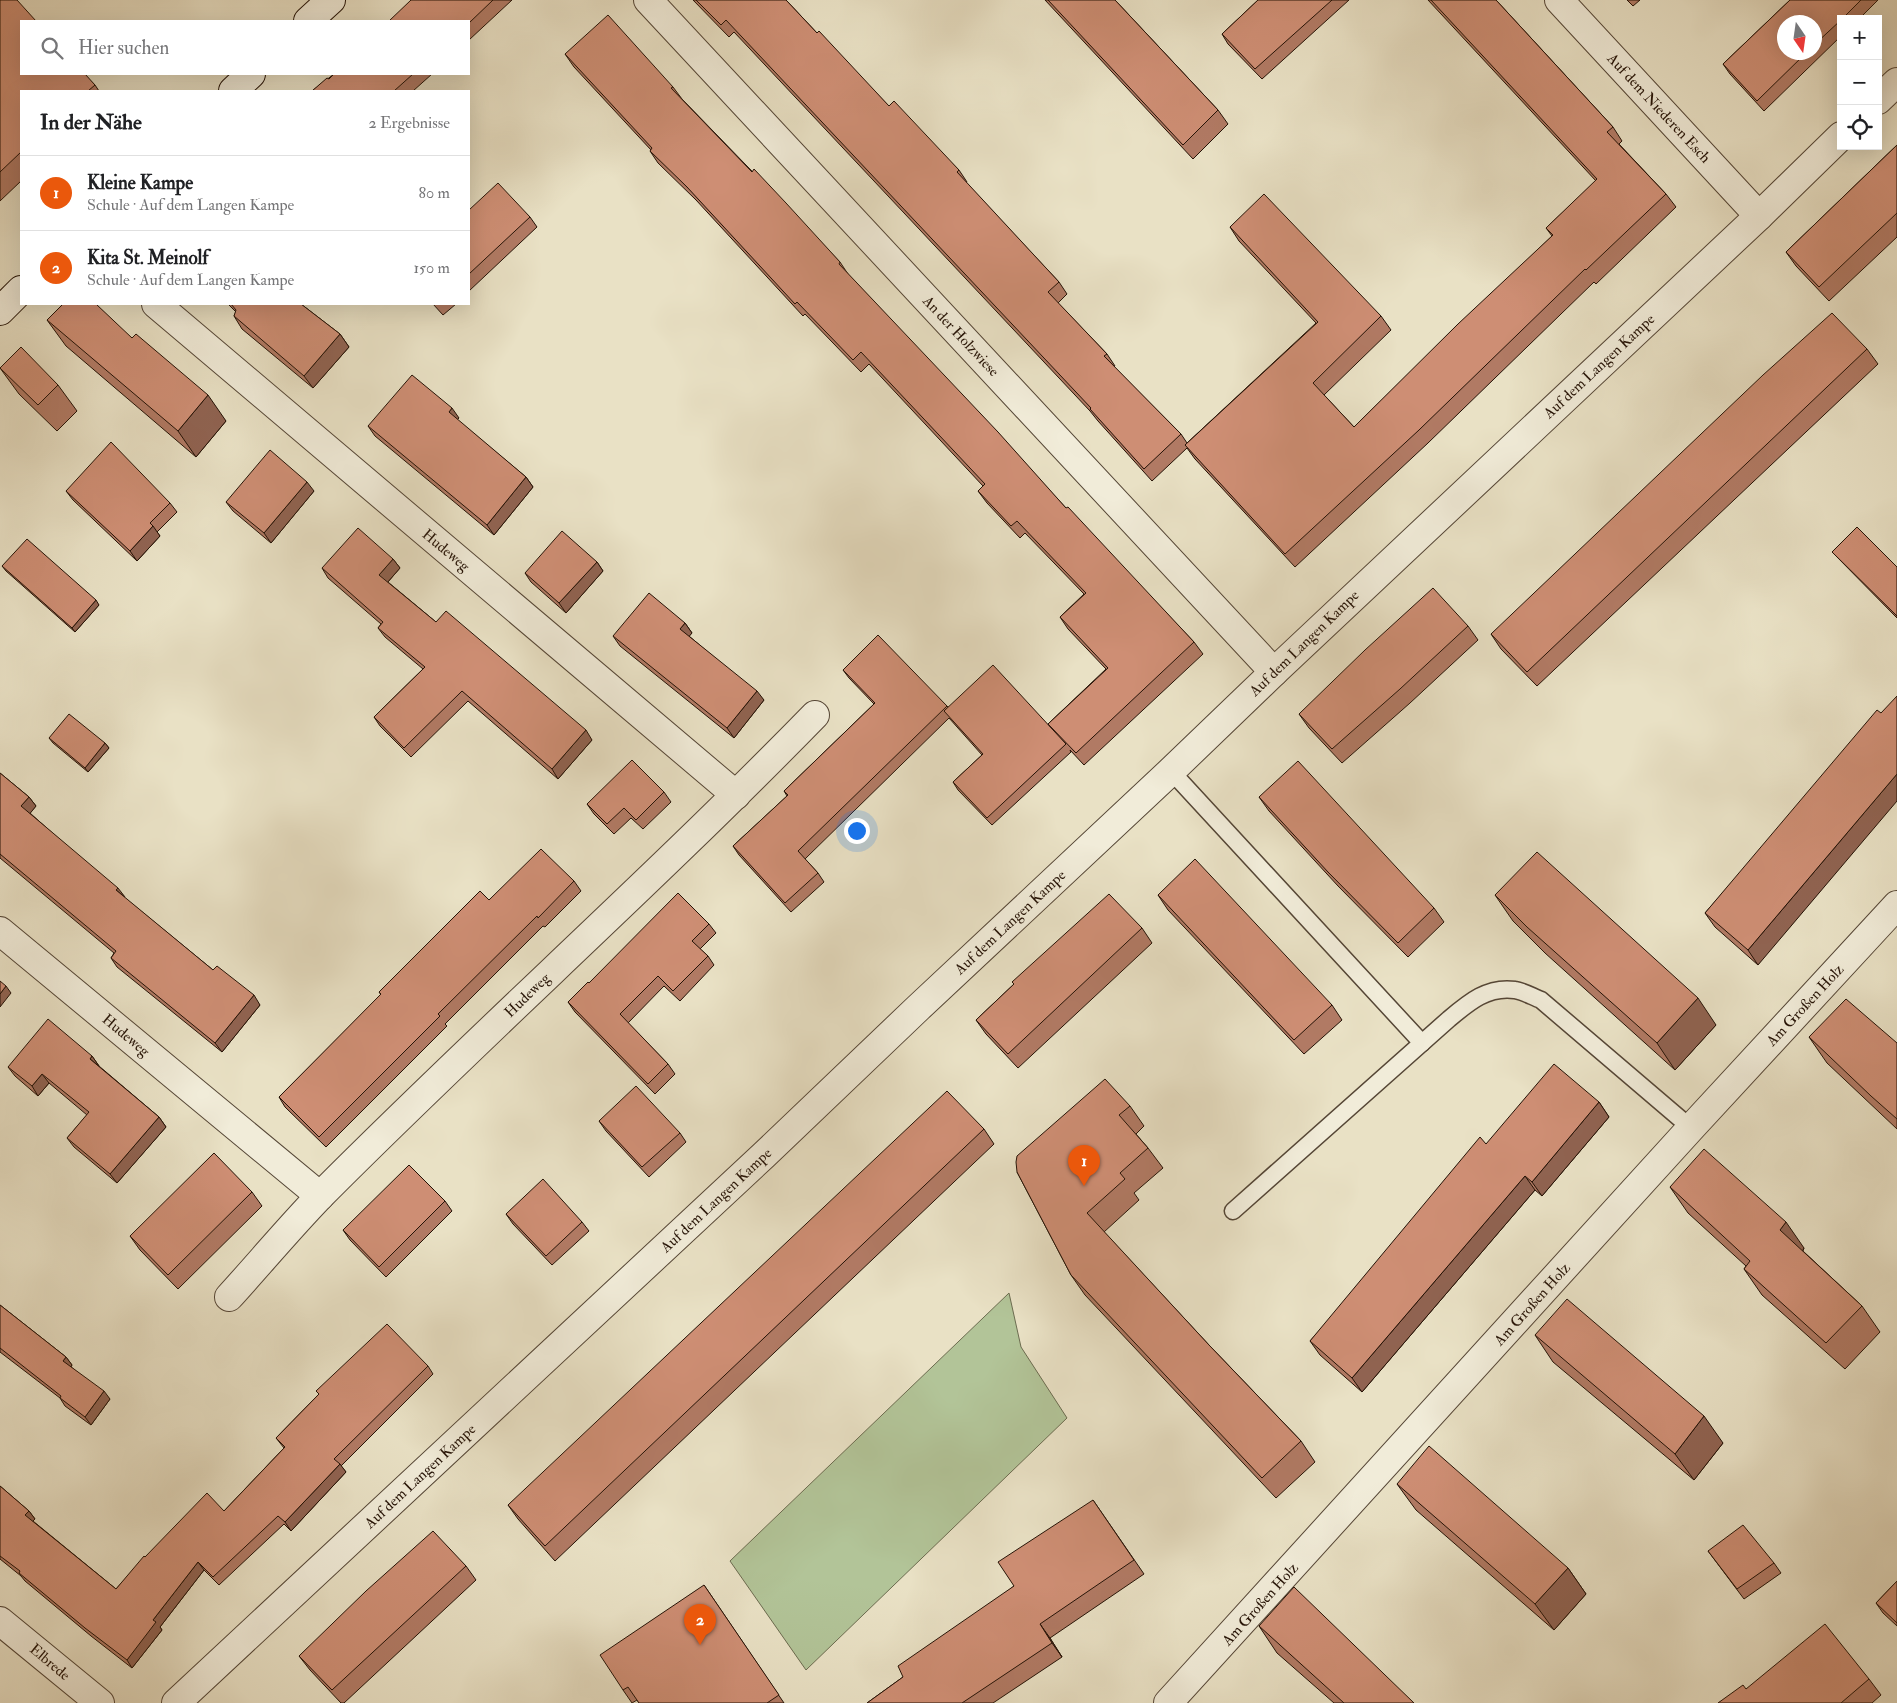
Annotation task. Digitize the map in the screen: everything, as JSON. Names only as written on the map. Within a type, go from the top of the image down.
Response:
[{"type":"street","points":[[309,20],[331,0]]},
{"type":"street","name":"An der Holzwiese","points":[[648,0],[1274,672]]},
{"type":"street","name":"Auf dem Niederen Esch","points":[[1559,0],[1759,216]]},
{"type":"street","points":[[234,90],[251,75]]},
{"type":"street","points":[[1882,96],[1897,82]]},
{"type":"street","name":"Auf dem Langen Kampe","points":[[176,1703],[764,1156],[932,994],[1171,771],[1759,216],[1837,140]]},
{"type":"street","name":"Hudeweg","points":[[157,305],[736,795]]},
{"type":"street","name":"Hudeweg","points":[[229,1296],[320,1196],[736,795],[816,715]]},
{"type":"street","name":"Am Großen Holz","points":[[1168,1703],[1691,1128],[1897,905]]},
{"type":"street","name":"Hudeweg","points":[[0,931],[320,1196]]},
{"type":"street","name":"Elbrede","points":[[0,1620],[100,1703]]},
{"type":"lane","points":[[1171,771],[1422,1044]]},
{"type":"lane","points":[[1233,1211],[1470,1001],[1492,990],[1516,990],[1540,1000],[1691,1128]]},
{"type":"green space","points":[[1009,1293],[1021,1347],[1067,1418],[806,1670],[730,1561]]},
{"type":"building","points":[[0,0],[17,0],[35,20],[20,20],[20,75],[86,75],[95,85],[89,90],[20,90],[20,153],[0,172]]},
{"type":"building","points":[[411,0],[493,0],[470,22],[470,20],[390,20]]},
{"type":"building","points":[[696,0],[786,0],[817,33],[819,31],[889,106],[894,101],[959,170],[957,172],[1059,282],[1048,292],[1107,354],[1104,356],[1181,434],[1144,469],[1091,408],[726,20],[721,25]]},
{"type":"building","points":[[1048,0],[1115,0],[1218,110],[1183,145]]},
{"type":"building","points":[[1258,0],[1332,0],[1255,69],[1222,34]]},
{"type":"building","points":[[1431,0],[1496,0],[1613,127],[1607,132],[1666,194],[1585,269],[1419,430],[1285,554],[1185,445],[1318,322],[1230,227],[1264,194],[1381,316],[1313,383],[1354,427],[1458,324],[1553,235],[1546,228],[1597,179]]},
{"type":"building","points":[[1790,0],[1861,0],[1846,15],[1837,15],[1837,24],[1822,38],[1822,15],[1777,15],[1777,60],[1799,60],[1757,101],[1723,64]]},
{"type":"building","points":[[608,15],[673,87],[671,88],[752,172],[754,169],[840,262],[839,264],[998,432],[1066,508],[1068,507],[1194,642],[1076,753],[1048,724],[1108,668],[1060,617],[1086,593],[1017,521],[1011,526],[978,491],[985,484],[861,352],[853,360],[797,302],[795,304],[687,187],[650,151],[652,148],[565,54]]},
{"type":"building","points":[[333,75],[412,75],[395,90],[313,90],[327,78],[329,79]]},
{"type":"building","points":[[1897,145],[1897,213],[1819,287],[1786,252]]},
{"type":"building","points":[[498,183],[530,217],[470,273],[470,209]]},
{"type":"building","points":[[62,305],[97,305],[132,338],[136,334],[208,395],[178,431],[47,320]]},
{"type":"building","points":[[232,305],[302,305],[340,334],[304,376],[234,316],[236,310]]},
{"type":"building","points":[[1832,313],[1867,349],[1527,672],[1491,634],[1763,375]]},
{"type":"building","points":[[21,347],[58,385],[38,405],[0,368]]},
{"type":"building","points":[[412,375],[452,408],[449,412],[526,477],[487,525],[368,426]]},
{"type":"building","points":[[111,442],[170,503],[150,523],[153,526],[130,551],[66,491]]},
{"type":"building","points":[[270,450],[307,482],[264,533],[226,502]]},
{"type":"building","points":[[1857,527],[1897,567],[1897,616],[1832,552]]},
{"type":"building","points":[[358,528],[393,559],[379,575],[436,622],[446,611],[586,730],[552,769],[462,691],[404,748],[374,717],[425,667],[378,628],[383,622],[322,568]]},
{"type":"building","points":[[562,531],[597,562],[559,603],[525,573]]},
{"type":"building","points":[[27,539],[96,600],[72,628],[2,566]]},
{"type":"building","points":[[1433,588],[1468,626],[1332,749],[1299,714]]},
{"type":"building","points":[[649,593],[685,623],[680,629],[757,691],[727,728],[613,636]]},
{"type":"building","points":[[878,635],[947,706],[798,851],[818,873],[785,903],[733,846],[788,795],[784,791],[875,703],[843,670]]},
{"type":"building","points":[[993,665],[1066,744],[987,818],[953,782],[983,754],[944,711]]},
{"type":"building","points":[[1897,696],[1897,774],[1748,950],[1705,913],[1877,710],[1881,713]]},
{"type":"building","points":[[69,714],[105,743],[85,768],[49,738]]},
{"type":"building","points":[[632,760],[664,792],[636,820],[624,808],[607,824],[587,804]]},
{"type":"building","points":[[1298,761],[1434,908],[1398,943],[1328,872],[1259,797]]},
{"type":"building","points":[[0,773],[29,797],[21,806],[118,888],[116,890],[213,970],[217,966],[254,995],[215,1043],[111,958],[116,951],[0,854]]},
{"type":"building","points":[[541,849],[574,881],[438,1014],[440,1016],[319,1137],[279,1097],[381,994],[379,992],[480,891],[489,900]]},
{"type":"building","points":[[1537,852],[1698,998],[1657,1043],[1527,927],[1495,895]]},
{"type":"building","points":[[1195,859],[1332,1005],[1294,1040],[1158,895]]},
{"type":"building","points":[[678,893],[709,924],[692,941],[708,956],[673,991],[658,976],[620,1014],[668,1064],[648,1084],[568,1002]]},
{"type":"building","points":[[1109,894],[1142,928],[1008,1054],[976,1020],[1014,984],[1012,982]]},
{"type":"building","points":[[0,981],[6,986],[0,994]]},
{"type":"building","points":[[1846,999],[1897,1043],[1897,1119],[1809,1037]]},
{"type":"building","points":[[48,1019],[92,1056],[90,1059],[159,1117],[110,1174],[67,1138],[89,1112],[42,1074],[32,1086],[8,1067]]},
{"type":"building","points":[[1554,1064],[1599,1102],[1532,1182],[1525,1176],[1352,1378],[1310,1341],[1480,1137],[1486,1144]]},
{"type":"building","points":[[1105,1079],[1130,1106],[1119,1115],[1148,1148],[1120,1173],[1125,1179],[1087,1213],[1301,1441],[1262,1478],[1071,1275],[1017,1172],[1017,1156]]},
{"type":"building","points":[[636,1086],[680,1133],[642,1167],[599,1121]]},
{"type":"building","points":[[947,1091],[984,1129],[545,1546],[508,1505]]},
{"type":"building","points":[[1704,1149],[1786,1222],[1780,1230],[1862,1306],[1826,1343],[1744,1269],[1750,1261],[1670,1187]]},
{"type":"building","points":[[214,1153],[252,1192],[168,1275],[130,1236]]},
{"type":"building","points":[[409,1165],[445,1201],[379,1267],[343,1230]]},
{"type":"building","points":[[543,1179],[582,1222],[546,1256],[506,1214]]},
{"type":"building","points":[[1567,1299],[1704,1416],[1675,1454],[1535,1335]]},
{"type":"building","points":[[0,1305],[66,1357],[63,1361],[104,1391],[85,1417],[0,1348]]},
{"type":"building","points":[[387,1324],[428,1366],[334,1459],[340,1464],[285,1522],[278,1516],[213,1577],[198,1562],[153,1620],[156,1622],[127,1660],[85,1628],[0,1556],[0,1486],[29,1511],[25,1515],[116,1589],[144,1556],[207,1493],[224,1511],[285,1447],[276,1438],[319,1394],[316,1391]]},
{"type":"building","points":[[1429,1446],[1568,1568],[1535,1604],[1397,1484]]},
{"type":"building","points":[[1093,1500],[1134,1560],[1040,1624],[1052,1643],[962,1703],[867,1703],[903,1677],[898,1666],[1014,1586],[998,1562]]},
{"type":"building","points":[[1743,1525],[1774,1563],[1737,1589],[1708,1551]]},
{"type":"building","points":[[433,1531],[466,1566],[332,1690],[299,1656],[366,1591]]},
{"type":"building","points":[[1897,1581],[1897,1623],[1876,1603]]},
{"type":"building","points":[[704,1585],[779,1695],[767,1703],[639,1703],[628,1687],[623,1690],[600,1655]]},
{"type":"building","points":[[1294,1587],[1414,1703],[1344,1703],[1259,1626]]},
{"type":"building","points":[[1825,1624],[1869,1679],[1841,1703],[1718,1703],[1743,1685],[1746,1689]]},
{"type":"place","name":"Kleine Kampe","points":[[1084,1186]]},
{"type":"place","name":"Kita St. Meinolf","points":[[700,1645]]}]
